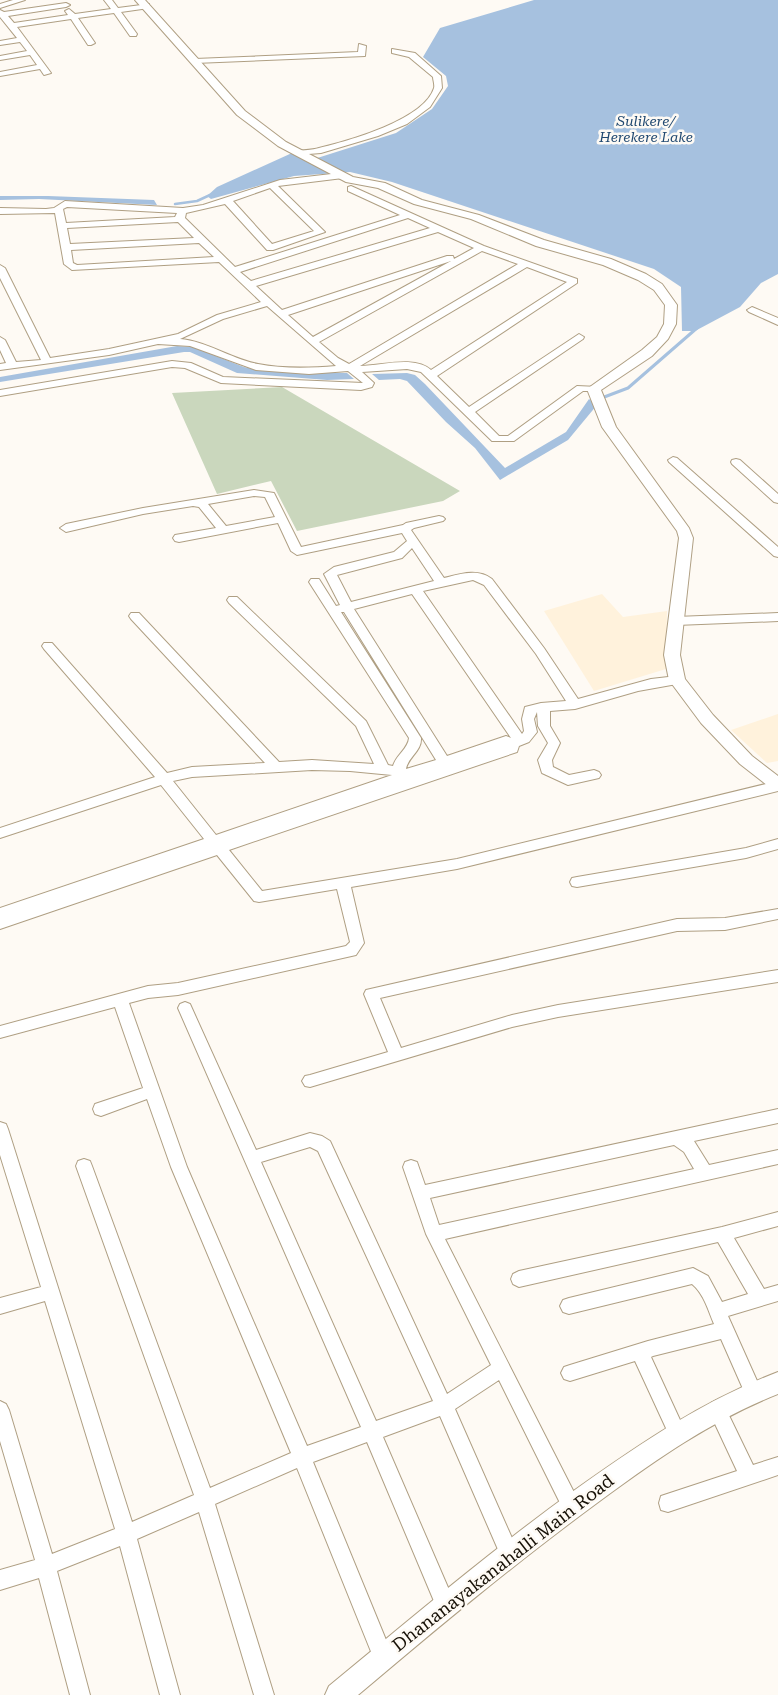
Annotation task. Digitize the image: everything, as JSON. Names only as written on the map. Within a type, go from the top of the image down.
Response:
[{"type":"street","points":[[1,11],[21,0]]},
{"type":"street","points":[[108,0],[133,34]]},
{"type":"street","points":[[1,11],[64,3],[91,43]]},
{"type":"street","points":[[0,26],[74,18],[116,11],[143,3],[242,113],[282,144],[338,175],[350,180],[381,185],[418,202],[475,217],[540,242],[607,262],[642,277],[658,287],[667,297],[671,305],[670,324],[662,339],[597,397]]},
{"type":"street","points":[[0,74],[44,70],[1,11]]},
{"type":"street","points":[[0,43],[22,39]]},
{"type":"street","points":[[195,61],[362,54],[362,46]]},
{"type":"street","points":[[300,154],[318,151],[375,134],[404,122],[426,105],[438,88],[436,76],[412,55],[395,51]]},
{"type":"street","points":[[0,58],[32,52]]},
{"type":"street","points":[[62,226],[103,224],[182,215],[228,201],[272,184],[338,175]]},
{"type":"street","points":[[228,201],[270,248],[320,232],[272,184]]},
{"type":"street","points":[[351,189],[481,248],[574,281],[431,375]]},
{"type":"street","points":[[0,392],[172,364],[193,367],[215,379],[221,380],[361,387],[368,385],[369,383],[350,368],[337,361],[267,303],[233,271],[221,259],[201,240],[182,215],[102,206],[65,204],[59,206],[58,210],[69,264],[75,268],[221,259]]},
{"type":"street","points":[[102,206],[103,224]]},
{"type":"street","points":[[0,212],[46,212],[58,210]]},
{"type":"street","points":[[233,271],[408,215]]},
{"type":"street","points":[[248,285],[438,228]]},
{"type":"street","points":[[66,247],[201,240]]},
{"type":"street","points":[[280,314],[481,248]]},
{"type":"street","points":[[313,341],[481,248]]},
{"type":"street","points":[[350,368],[526,264]]},
{"type":"street","points":[[0,268],[47,362]]},
{"type":"street","points":[[0,367],[109,352],[181,336],[220,317],[267,303]]},
{"type":"street","points":[[752,310],[778,322]]},
{"type":"street","points":[[468,412],[579,337]]},
{"type":"street","points":[[0,340],[12,365]]},
{"type":"street","points":[[158,341],[191,343],[256,367],[309,371],[414,367],[425,370],[493,437],[507,440],[580,388],[597,397],[609,427],[684,531],[686,538],[672,655],[677,680],[708,720],[746,760],[778,786]]},
{"type":"street","points":[[673,460],[778,552]]},
{"type":"street","points":[[736,462],[778,500]]},
{"type":"street","points":[[66,528],[143,511],[263,493],[270,495],[297,551],[401,528],[405,530],[442,582]]},
{"type":"street","points":[[193,503],[202,504],[222,529]]},
{"type":"street","points":[[179,538],[282,519]]},
{"type":"street","points":[[405,530],[410,525],[439,519]]},
{"type":"street","points":[[413,541],[398,555],[338,570],[330,574],[346,607],[445,763]]},
{"type":"street","points":[[332,611],[442,582],[474,576],[485,579],[540,651],[574,705]]},
{"type":"street","points":[[315,582],[415,738],[415,744],[401,761],[403,773]]},
{"type":"street","points":[[415,589],[517,742]]},
{"type":"street","points":[[232,600],[361,724],[383,769]]},
{"type":"street","points":[[135,616],[276,768]]},
{"type":"street","points":[[676,621],[778,617]]},
{"type":"street","points":[[48,646],[163,778],[259,897],[457,864],[778,786]]},
{"type":"street","points":[[0,914],[512,749],[517,742],[531,732],[528,719],[530,710],[543,707],[574,705],[656,681],[677,680]]},
{"type":"street","points":[[543,707],[544,726],[554,743],[545,760],[547,770],[568,780],[594,775]]},
{"type":"street","points":[[0,923],[216,845],[403,773],[445,763],[506,741],[517,742]]},
{"type":"street","points":[[0,833],[163,778],[192,772],[350,766],[403,773]]},
{"type":"street","points":[[577,882],[746,853],[778,844]]},
{"type":"street","points":[[0,1032],[148,992],[187,987],[351,951],[357,943],[343,884]]},
{"type":"street","points":[[397,1056],[371,994],[678,925],[725,924],[778,914]]},
{"type":"street","points":[[310,1082],[512,1020],[778,976]]},
{"type":"street","points":[[120,999],[179,1167],[302,1458],[383,1658]]},
{"type":"street","points":[[185,1008],[372,1432],[446,1606]]},
{"type":"street","points":[[101,1109],[153,1091]]},
{"type":"street","points":[[420,1193],[778,1116]]},
{"type":"street","points":[[0,1129],[126,1534],[170,1695]]},
{"type":"street","points":[[674,1138],[681,1139],[691,1146],[705,1174]]},
{"type":"street","points":[[251,1158],[310,1140],[324,1146],[510,1554]]},
{"type":"street","points":[[434,1234],[778,1157]]},
{"type":"street","points":[[84,1166],[205,1501],[264,1695]]},
{"type":"street","points":[[411,1166],[434,1234],[572,1506]]},
{"type":"street","points":[[519,1278],[722,1234],[778,1219]]},
{"type":"street","points":[[722,1234],[760,1298]]},
{"type":"street","points":[[569,1306],[693,1276],[700,1279],[705,1285],[753,1392]]},
{"type":"street","points":[[0,1306],[50,1292]]},
{"type":"street","points":[[717,1311],[778,1293]]},
{"type":"street","points":[[570,1373],[645,1350],[724,1330]]},
{"type":"street","points":[[645,1350],[641,1356],[643,1362],[677,1433]]},
{"type":"street","points":[[0,1580],[46,1566],[205,1501],[302,1458],[444,1406],[501,1369]]},
{"type":"street","name":"Dhananayakanahalli Main Road","points":[[338,1695],[510,1554],[572,1506],[668,1437],[717,1409],[753,1392],[778,1383]]},
{"type":"street","points":[[717,1409],[748,1475]]},
{"type":"street","points":[[0,1410],[46,1566],[80,1695]]},
{"type":"street","points":[[668,1503],[778,1466]]},
{"type":"shaded area","points":[[602,594],[623,617],[667,611],[666,669],[594,691],[544,611]]},
{"type":"shaded area","points":[[778,714],[778,761],[767,763],[731,730]]},
{"type":"green space","points":[[282,387],[460,491],[443,501],[297,531],[271,481],[217,494],[172,393]]},
{"type":"water","name":"Sulikere/ Herekere Lake","points":[[534,0],[778,0],[778,274],[761,283],[740,307],[695,331],[682,331],[681,287],[654,269],[392,182],[350,172],[294,176],[211,199],[207,196],[217,187],[292,153],[311,160],[396,133],[432,109],[448,86],[446,76],[423,57],[440,28]]},
{"type":"water","points":[[0,196],[154,200],[157,205],[39,199],[0,200]]},
{"type":"water","points":[[177,346],[193,347],[244,367],[257,370],[347,373],[354,379],[327,380],[237,373],[190,352],[184,352],[0,382],[0,377]]},
{"type":"water","points":[[407,373],[415,375],[425,384],[505,468],[566,432],[589,399],[597,405],[568,440],[500,480],[475,448],[446,422],[407,381],[400,379],[379,380],[372,374]]},
{"type":"waterway","points":[[175,204],[197,201],[210,195]]},
{"type":"waterway","points":[[599,399],[628,388],[697,328]]}]
